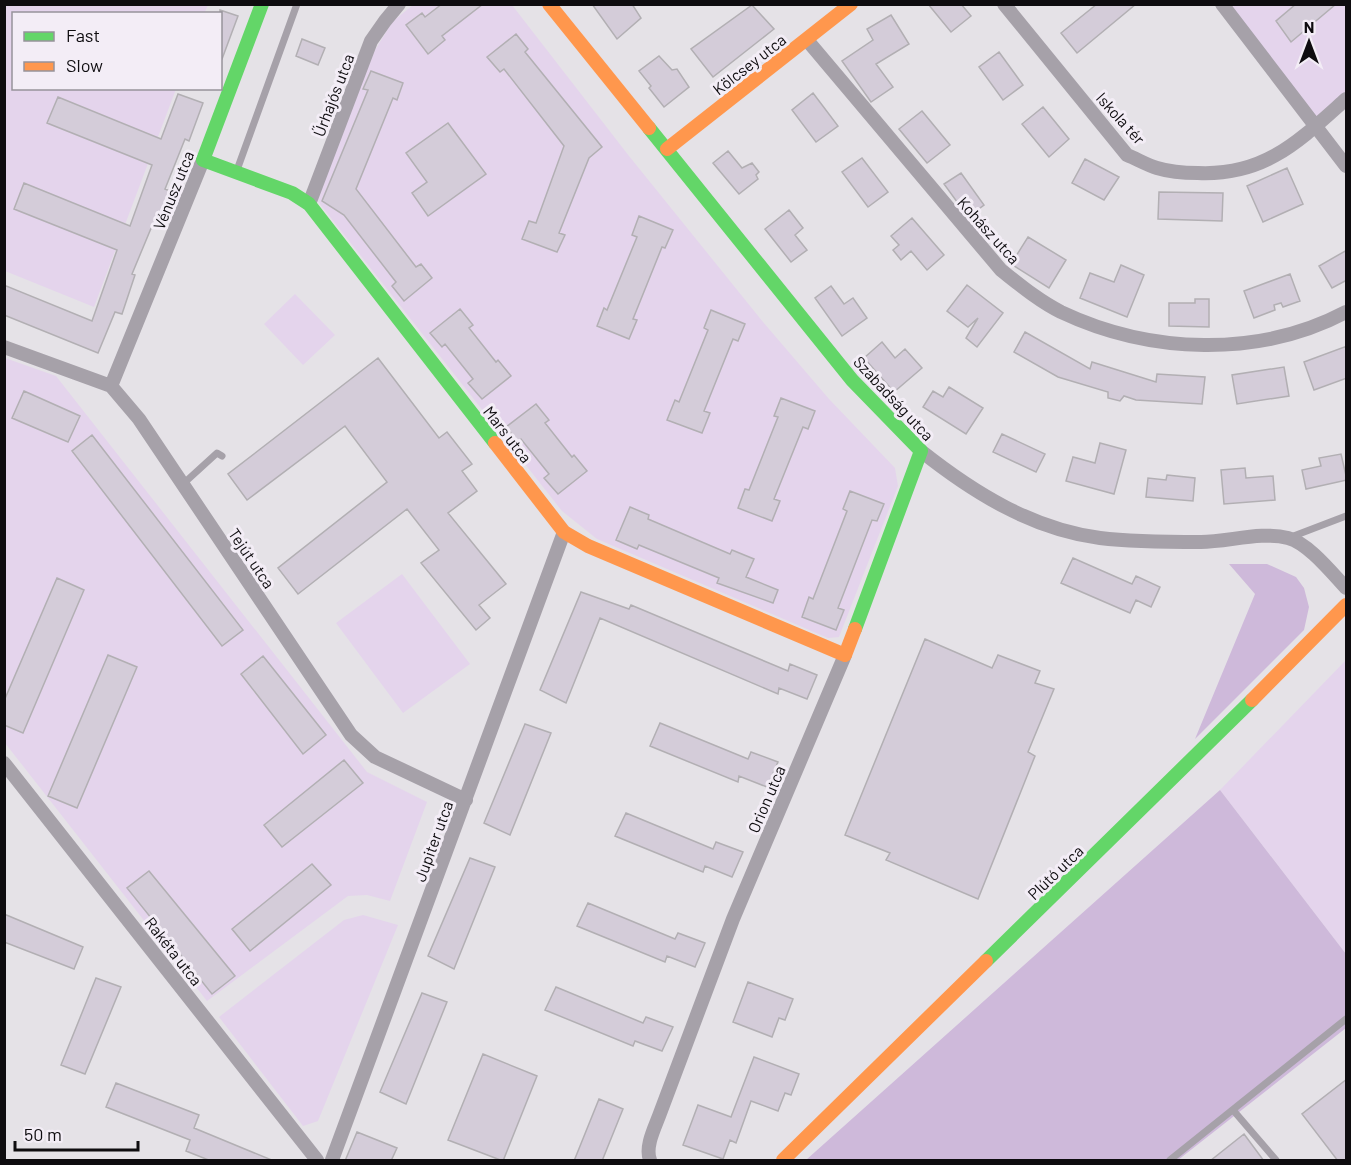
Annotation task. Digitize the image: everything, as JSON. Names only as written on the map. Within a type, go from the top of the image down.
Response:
[{"type":"street","name":"Vénusz utca","points":[[111,386],[203,160],[262,4]]},
{"type":"street","name":"Űrhajós utca","points":[[309,204],[371,41],[399,4]]},
{"type":"street","name":"Szabadság utca","points":[[549,4],[852,380],[921,451],[953,477],[1010,510],[1072,532],[1099,538],[1172,542],[1208,542],[1268,536],[1289,538]]},
{"type":"street","name":"Kölcsey utca","points":[[667,149],[851,4]]},
{"type":"street","name":"Iskola tér","points":[[1004,4],[1127,155],[1156,168],[1182,173],[1214,174],[1243,170],[1286,149],[1347,99]]},
{"type":"street","points":[[1222,4],[1347,166]]},
{"type":"street","name":"Kohász utca","points":[[807,40],[1001,270],[1060,311],[1133,336],[1203,345],[1238,345],[1279,338],[1320,326],[1347,312]]},
{"type":"street","name":"Mars utca","points":[[203,160],[292,194],[309,204],[564,532],[588,546],[845,654]]},
{"type":"street","name":"Tejút utca","points":[[4,347],[111,386],[139,419],[351,735],[375,758],[466,800]]},
{"type":"street","name":"Orion utca","points":[[650,1161],[648,1155],[656,1124],[734,919],[845,654],[921,451]]},
{"type":"street","name":"Jupiter utca","points":[[332,1161],[564,532]]},
{"type":"street","points":[[1289,538],[1306,548],[1347,588]]},
{"type":"street","name":"Plútó utca","points":[[783,1161],[1347,605]]},
{"type":"street","name":"Rakéta utca","points":[[4,763],[317,1161]]},
{"type":"lane","points":[[236,172],[297,4]]},
{"type":"lane","points":[[183,484],[217,453],[222,456]]},
{"type":"lane","points":[[1289,538],[1347,516]]},
{"type":"lane","points":[[1170,1161],[1347,1019]]},
{"type":"lane","points":[[1233,1110],[1276,1161]]},
{"type":"shaded area","points":[[4,5],[208,5],[205,12],[12,12],[12,90],[176,90],[94,307],[5,271]]},
{"type":"shaded area","points":[[413,5],[512,5],[629,156],[763,322],[829,399],[895,468],[898,486],[839,637],[828,638],[597,539],[562,511],[316,199],[374,52],[392,22]]},
{"type":"shaded area","points":[[1222,5],[1346,5],[1346,99],[1315,127]]},
{"type":"shaded area","points":[[295,294],[335,335],[303,365],[264,324]]},
{"type":"shaded area","points":[[5,358],[56,376],[367,772],[427,802],[390,901],[367,895],[348,896],[207,1001],[5,743]]},
{"type":"shaded area","points":[[1229,564],[1267,564],[1296,577],[1304,588],[1309,607],[1304,630],[1195,739],[1255,594]]},
{"type":"shaded area","points":[[402,574],[470,664],[403,713],[336,623]]},
{"type":"shaded area","points":[[1346,660],[1346,954],[1220,790]]},
{"type":"shaded area","points":[[1220,790],[1346,954],[1346,1028],[1178,1160],[806,1160]]},
{"type":"shaded area","points":[[363,915],[398,925],[318,1121],[303,1126],[219,1017],[344,920]]},
{"type":"building","points":[[442,4],[483,4],[442,36],[445,40],[428,54],[406,25],[422,13],[425,17]]},
{"type":"building","points":[[592,4],[632,4],[641,18],[617,39]]},
{"type":"building","points":[[928,4],[961,4],[971,16],[951,32]]},
{"type":"building","points":[[1097,4],[1136,4],[1077,53],[1061,33]]},
{"type":"building","points":[[1296,4],[1336,4],[1291,42],[1276,21]]},
{"type":"building","points":[[752,5],[774,29],[713,77],[691,49]]},
{"type":"building","points":[[220,10],[238,16],[222,59],[222,12]]},
{"type":"building","points":[[891,15],[909,44],[876,64],[893,87],[871,102],[842,61],[873,40],[867,29]]},
{"type":"building","points":[[516,34],[528,49],[525,52],[602,147],[589,158],[559,233],[565,235],[557,252],[522,239],[529,221],[536,223],[564,146],[504,69],[500,72],[487,57]]},
{"type":"building","points":[[302,39],[325,48],[318,65],[296,56]]},
{"type":"building","points":[[999,52],[1023,85],[1003,100],[979,67]]},
{"type":"building","points":[[659,56],[672,70],[677,69],[689,87],[664,107],[639,71]]},
{"type":"building","points":[[371,71],[403,83],[397,100],[393,98],[356,189],[416,267],[421,264],[432,278],[404,301],[392,286],[396,282],[344,215],[322,201],[368,90],[363,89]]},
{"type":"building","points":[[813,93],[838,126],[816,142],[792,110]]},
{"type":"building","points":[[178,94],[203,103],[189,141],[185,139],[165,189],[170,191],[157,228],[152,226],[132,274],[135,275],[122,314],[115,312],[98,353],[4,315],[4,285],[92,321],[117,250],[14,209],[24,183],[130,226],[152,165],[47,123],[58,97],[161,139]]},
{"type":"building","points":[[1043,107],[1069,139],[1049,157],[1022,124]]},
{"type":"building","points":[[922,111],[950,145],[927,163],[899,129]]},
{"type":"building","points":[[448,123],[486,174],[428,216],[412,193],[427,182],[406,153]]},
{"type":"building","points":[[728,151],[742,168],[752,163],[759,172],[756,175],[758,179],[739,194],[713,163]]},
{"type":"building","points":[[862,158],[888,192],[868,207],[842,172]]},
{"type":"building","points":[[1085,159],[1119,177],[1104,200],[1072,183]]},
{"type":"building","points":[[1287,168],[1303,204],[1263,222],[1247,186]]},
{"type":"building","points":[[961,173],[984,205],[968,217],[944,184]]},
{"type":"building","points":[[1159,192],[1223,193],[1222,221],[1158,219]]},
{"type":"building","points":[[789,210],[803,228],[795,235],[807,250],[791,262],[765,229]]},
{"type":"building","points":[[639,216],[673,230],[665,248],[662,247],[633,319],[637,320],[629,339],[597,326],[604,308],[607,310],[637,237],[632,235]]},
{"type":"building","points":[[912,218],[944,255],[927,270],[911,251],[901,260],[893,250],[899,245],[891,236]]},
{"type":"building","points":[[1028,237],[1066,260],[1049,288],[1011,264]]},
{"type":"building","points":[[1347,250],[1347,280],[1332,288],[1319,266]]},
{"type":"building","points":[[1121,265],[1144,275],[1127,317],[1080,298],[1090,273],[1114,282]]},
{"type":"building","points":[[1290,274],[1300,301],[1283,307],[1281,303],[1274,305],[1275,310],[1254,318],[1244,291]]},
{"type":"building","points":[[967,285],[1003,313],[977,347],[966,338],[978,318],[968,327],[947,311]]},
{"type":"building","points":[[831,286],[844,304],[853,298],[867,318],[842,336],[815,298]]},
{"type":"building","points":[[1195,299],[1209,299],[1209,327],[1169,326],[1169,303],[1195,303]]},
{"type":"building","points":[[460,309],[473,325],[469,328],[496,362],[498,360],[511,376],[482,399],[468,383],[473,379],[445,344],[442,347],[430,333]]},
{"type":"building","points":[[711,310],[745,324],[738,341],[733,339],[704,411],[710,413],[702,433],[667,420],[675,400],[679,402],[708,330],[704,328]]},
{"type":"building","points":[[1025,332],[1090,369],[1092,362],[1156,382],[1157,374],[1205,377],[1202,404],[1136,400],[1124,396],[1120,401],[1108,398],[1108,392],[1058,377],[1014,352]]},
{"type":"building","points":[[882,342],[895,358],[905,349],[922,368],[894,392],[864,358]]},
{"type":"building","points":[[1347,346],[1347,378],[1314,390],[1304,362]]},
{"type":"building","points":[[378,358],[439,438],[447,432],[472,464],[462,471],[477,491],[448,513],[506,584],[479,605],[490,618],[476,630],[421,563],[439,550],[407,509],[298,594],[278,568],[387,482],[345,426],[247,500],[228,474]]},
{"type":"building","points":[[1284,367],[1289,396],[1237,404],[1232,375]]},
{"type":"building","points":[[949,387],[983,408],[966,434],[923,407],[933,391],[943,397]]},
{"type":"building","points":[[24,391],[80,416],[68,442],[12,418]]},
{"type":"building","points":[[781,398],[815,411],[808,429],[803,427],[774,499],[780,501],[772,521],[738,508],[745,489],[749,490],[778,417],[774,416]]},
{"type":"building","points":[[536,404],[549,420],[545,423],[572,457],[574,455],[587,471],[558,494],[544,478],[549,474],[521,439],[518,442],[506,427]]},
{"type":"building","points":[[1002,434],[1045,454],[1036,472],[993,452]]},
{"type":"building","points":[[92,435],[243,630],[222,646],[72,451]]},
{"type":"building","points":[[1100,443],[1126,450],[1114,494],[1066,481],[1073,457],[1095,463]]},
{"type":"building","points":[[1341,454],[1347,480],[1306,489],[1302,470],[1321,466],[1319,458]]},
{"type":"building","points":[[1245,468],[1246,478],[1273,476],[1275,500],[1224,504],[1221,470]]},
{"type":"building","points":[[1167,475],[1195,478],[1193,501],[1146,497],[1148,478],[1166,480]]},
{"type":"building","points":[[850,491],[884,504],[877,521],[872,520],[838,608],[844,610],[836,630],[802,617],[809,597],[813,599],[847,511],[843,509]]},
{"type":"building","points":[[630,507],[649,515],[648,519],[730,554],[732,550],[754,559],[746,577],[778,590],[773,603],[717,583],[719,578],[639,545],[637,549],[616,540]]},
{"type":"building","points":[[1073,558],[1132,584],[1136,576],[1160,587],[1151,607],[1136,600],[1130,613],[1061,583]]},
{"type":"building","points":[[57,578],[84,590],[23,733],[4,725],[4,701]]},
{"type":"building","points":[[581,592],[629,609],[631,605],[788,671],[790,664],[817,675],[807,699],[779,688],[778,694],[600,618],[566,703],[540,690]]},
{"type":"building","points":[[925,639],[992,668],[998,655],[1040,671],[1035,683],[1054,689],[1028,752],[1035,756],[978,899],[886,860],[890,853],[845,835]]},
{"type":"building","points":[[108,655],[137,667],[77,808],[48,796]]},
{"type":"building","points":[[263,656],[326,735],[303,754],[241,674]]},
{"type":"building","points":[[660,723],[748,759],[751,752],[778,762],[767,787],[739,776],[738,782],[650,746]]},
{"type":"building","points":[[525,724],[551,733],[510,835],[484,823]]},
{"type":"building","points":[[344,760],[363,783],[282,847],[264,825]]},
{"type":"building","points":[[626,813],[713,849],[716,842],[743,852],[732,877],[705,866],[703,872],[615,836]]},
{"type":"building","points":[[470,858],[495,867],[454,969],[428,956]]},
{"type":"building","points":[[312,864],[331,885],[250,951],[232,929]]},
{"type":"building","points":[[149,871],[235,976],[212,994],[127,888]]},
{"type":"building","points":[[588,903],[675,939],[678,933],[705,943],[695,967],[667,956],[665,962],[577,926]]},
{"type":"building","points":[[4,914],[83,947],[74,969],[4,942]]},
{"type":"building","points":[[96,978],[121,987],[85,1074],[61,1065]]},
{"type":"building","points":[[748,982],[793,999],[785,1020],[779,1018],[772,1037],[733,1022]]},
{"type":"building","points":[[556,987],[643,1023],[646,1017],[673,1027],[662,1051],[635,1041],[633,1046],[545,1010]]},
{"type":"building","points":[[422,993],[447,1002],[406,1104],[380,1092]]},
{"type":"building","points":[[483,1054],[537,1076],[503,1161],[448,1140]]},
{"type":"building","points":[[754,1057],[799,1074],[791,1095],[785,1093],[778,1111],[751,1101],[736,1143],[730,1140],[723,1159],[683,1145],[698,1105],[731,1117]]},
{"type":"building","points":[[1347,1079],[1347,1161],[1338,1161],[1302,1114]]},
{"type":"building","points":[[116,1083],[199,1115],[194,1128],[274,1161],[211,1161],[186,1151],[190,1140],[106,1107]]},
{"type":"building","points":[[599,1099],[623,1109],[602,1161],[574,1161]]},
{"type":"building","points":[[357,1132],[397,1148],[391,1161],[345,1161]]},
{"type":"building","points":[[1244,1134],[1264,1161],[1210,1161]]},
{"type":"traffic: fast","points":[[262,4],[203,160],[292,193],[309,204],[495,443]]},
{"type":"traffic: fast","points":[[649,128],[852,380],[921,451],[855,629]]},
{"type":"traffic: fast","points":[[986,961],[1252,700]]},
{"type":"traffic: slow","points":[[549,4],[649,128]]},
{"type":"traffic: slow","points":[[667,149],[851,4]]},
{"type":"traffic: slow","points":[[495,443],[564,532],[588,546],[845,655],[855,629]]},
{"type":"traffic: slow","points":[[1252,700],[1346,605]]},
{"type":"traffic: slow","points":[[783,1160],[986,961]]}]
